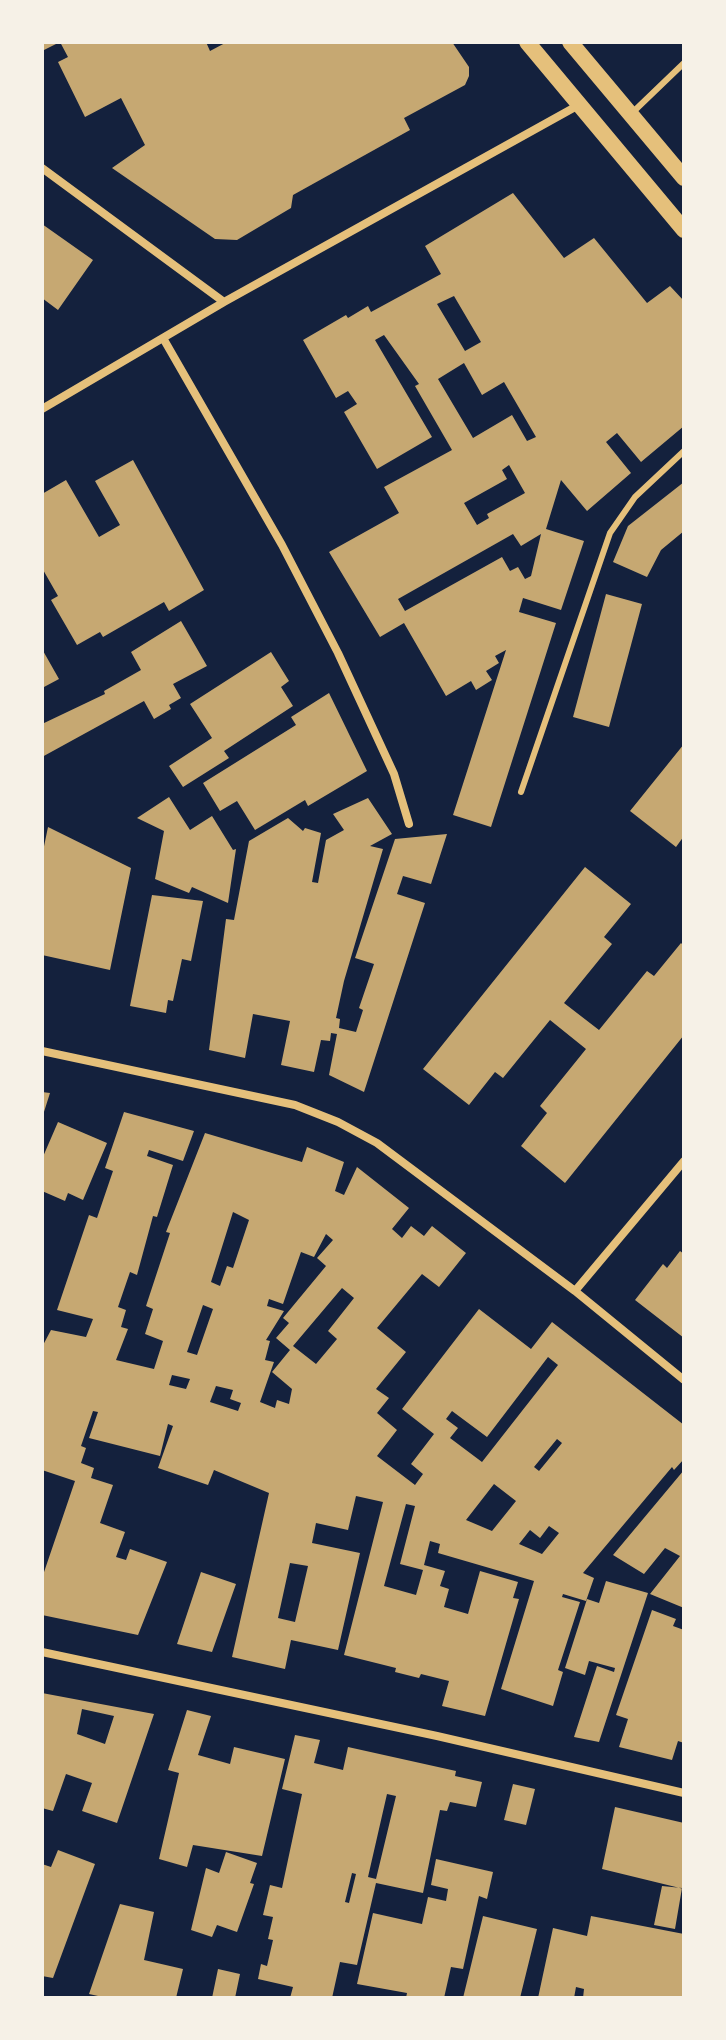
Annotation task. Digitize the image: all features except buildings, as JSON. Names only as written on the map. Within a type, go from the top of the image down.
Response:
[{"type":"main road","points":[[527,42],[577,106],[684,230]]},
{"type":"main road","points":[[570,42],[684,178]]},
{"type":"street","points":[[42,409],[224,302],[577,106]]},
{"type":"street","points":[[42,168],[224,302]]},
{"type":"street","points":[[163,338],[282,545],[338,653],[394,774],[409,824]]},
{"type":"street","points":[[42,1051],[295,1105],[338,1122],[377,1143],[575,1291],[684,1380]]},
{"type":"street","points":[[575,1291],[684,1161]]},
{"type":"street","points":[[42,1652],[437,1736],[684,1793]]},
{"type":"lane","points":[[629,116],[684,63]]},
{"type":"lane","points":[[521,792],[610,533],[635,497],[684,451]]}]
